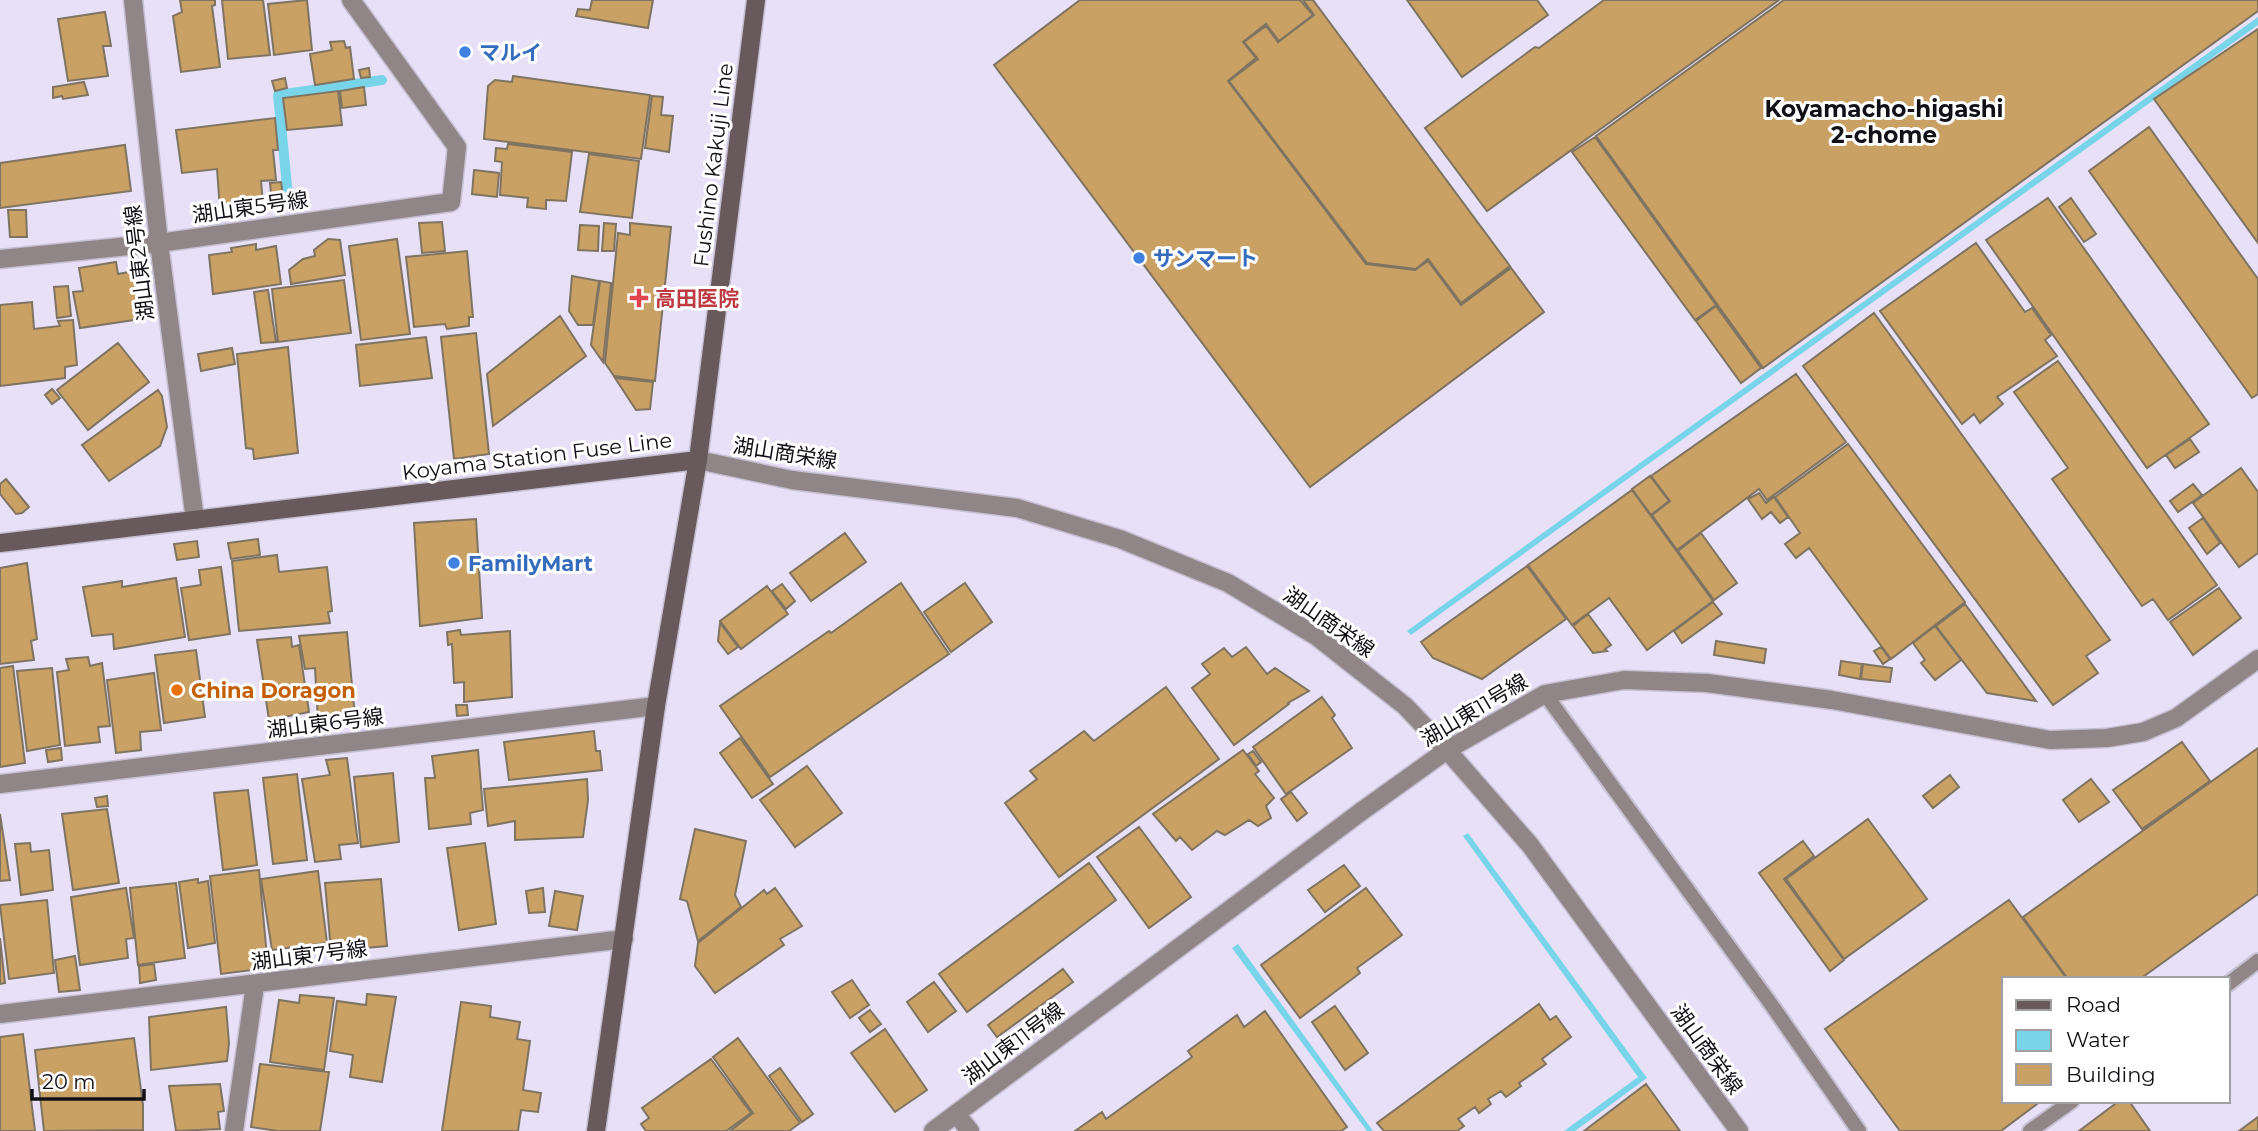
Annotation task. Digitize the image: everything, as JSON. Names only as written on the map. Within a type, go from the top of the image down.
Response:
[{"type":"main road","name":"Fushino Kakuji Line","points":[[698,460],[756,0]]},
{"type":"main road","name":"Koyama Station Fuse Line","points":[[0,543],[698,460],[656,705],[596,1131]]},
{"type":"street","name":"湖山東2号線","points":[[133,0],[159,243],[195,520]]},
{"type":"street","name":"湖山東5号線","points":[[0,259],[159,243],[451,202],[457,147],[351,0]]},
{"type":"street","name":"湖山商栄線","points":[[698,460],[792,480],[1017,508],[1120,540],[1228,583],[1316,636],[1405,706],[1530,845],[1739,1131]]},
{"type":"street","name":"湖山東11号線","points":[[933,1131],[1447,750],[1545,694],[1624,680],[1707,683],[1832,700],[2050,740],[2107,738],[2143,732],[2176,719],[2258,659]]},
{"type":"street","name":"湖山東6号線","points":[[0,784],[656,705]]},
{"type":"street","name":"湖山東7号線","points":[[0,1014],[624,939]]},
{"type":"street","points":[[234,1131],[255,985]]},
{"type":"street","points":[[956,1114],[970,1131]]},
{"type":"lane","points":[[1545,694],[1773,1007],[1859,1131]]},
{"type":"lane","points":[[2230,982],[2258,961]]},
{"type":"lane","points":[[2029,1131],[2069,1103]]},
{"type":"water","points":[[2258,17],[2258,25],[1411,635],[1407,631]]},
{"type":"water","points":[[1468,833],[1647,1078],[1575,1131],[1564,1131],[1638,1077],[1463,836]]},
{"type":"water","points":[[1238,944],[1373,1131],[1367,1131],[1232,948]]},
{"type":"building","points":[[180,0],[215,0],[215,5],[212,6],[220,67],[181,72],[173,16],[182,12]]},
{"type":"building","points":[[222,0],[263,0],[270,55],[228,59]]},
{"type":"building","points":[[307,0],[312,50],[274,55],[268,4]]},
{"type":"building","points":[[592,0],[653,0],[648,28],[576,16],[578,9],[590,10]]},
{"type":"building","points":[[1080,0],[1300,0],[1313,15],[1279,41],[1266,24],[1243,42],[1256,58],[1228,81],[1366,264],[1415,270],[1428,261],[1461,305],[1511,268],[1544,312],[1310,487],[994,65]]},
{"type":"building","points":[[1303,0],[1313,0],[1510,266],[1461,303],[1428,259],[1416,269],[1367,263],[1229,81],[1258,59],[1244,42],[1266,26],[1278,42],[1314,15]]},
{"type":"building","points":[[1407,0],[1537,0],[1548,15],[1462,77]]},
{"type":"building","points":[[1604,0],[1779,0],[1487,211],[1425,128]]},
{"type":"building","points":[[1784,0],[2258,0],[2258,11],[1763,368],[1596,136]]},
{"type":"building","points":[[105,12],[111,46],[103,46],[108,76],[68,81],[58,19]]},
{"type":"building","points":[[2258,29],[2258,243],[2154,99]]},
{"type":"building","points":[[344,41],[346,48],[350,47],[354,79],[315,85],[310,54],[332,50],[330,42]]},
{"type":"building","points":[[369,68],[370,77],[361,78],[359,70]]},
{"type":"building","points":[[513,76],[650,95],[641,159],[484,139],[488,86],[495,80],[512,82]]},
{"type":"building","points":[[285,78],[287,88],[275,91],[272,81]]},
{"type":"building","points":[[84,82],[88,95],[53,98],[53,87]]},
{"type":"building","points":[[364,87],[366,105],[342,108],[340,91]]},
{"type":"building","points":[[338,91],[342,125],[287,130],[283,98]]},
{"type":"building","points":[[652,96],[663,97],[661,115],[673,116],[669,152],[645,148]]},
{"type":"building","points":[[275,118],[278,150],[273,150],[276,180],[261,181],[263,203],[220,209],[217,169],[182,173],[176,130]]},
{"type":"building","points":[[2149,127],[2258,279],[2258,394],[2252,398],[2089,171]]},
{"type":"building","points":[[1595,137],[1716,305],[1695,320],[1572,152]]},
{"type":"building","points":[[508,144],[572,152],[566,201],[546,200],[546,209],[527,207],[528,198],[500,195],[502,162],[495,161],[496,148],[507,149]]},
{"type":"building","points":[[125,145],[131,191],[0,208],[0,163]]},
{"type":"building","points":[[589,154],[639,161],[632,218],[580,212]]},
{"type":"building","points":[[474,170],[499,173],[497,197],[472,194]]},
{"type":"building","points":[[281,182],[284,203],[272,205],[270,183]]},
{"type":"building","points":[[2048,198],[2209,424],[2147,468],[1986,240]]},
{"type":"building","points":[[2071,198],[2096,234],[2084,242],[2059,207]]},
{"type":"building","points":[[8,210],[26,210],[27,237],[10,237]]},
{"type":"building","points":[[442,222],[445,251],[422,253],[419,223]]},
{"type":"building","points":[[604,223],[616,224],[614,251],[602,251]]},
{"type":"building","points":[[630,223],[671,227],[655,381],[614,376],[605,363],[618,233],[630,235]]},
{"type":"building","points":[[580,225],[599,226],[598,251],[578,250]]},
{"type":"building","points":[[328,239],[340,240],[345,275],[291,284],[289,270],[303,259],[315,256],[314,250]]},
{"type":"building","points":[[397,239],[410,334],[361,340],[349,246]]},
{"type":"building","points":[[1976,243],[2025,312],[2032,308],[2051,335],[2045,340],[2057,356],[1997,397],[2003,404],[1980,423],[1974,414],[1962,424],[1880,311]]},
{"type":"building","points":[[256,244],[256,250],[276,246],[281,284],[213,294],[209,255],[232,252],[231,248]]},
{"type":"building","points":[[467,251],[473,317],[469,317],[469,326],[447,329],[445,324],[414,327],[406,257]]},
{"type":"building","points":[[116,262],[118,274],[140,270],[148,318],[80,328],[73,292],[83,291],[79,268]]},
{"type":"building","points":[[572,276],[599,281],[593,325],[578,325],[569,311]]},
{"type":"building","points":[[344,280],[351,333],[278,342],[272,289]]},
{"type":"building","points":[[600,281],[611,283],[603,362],[591,345]]},
{"type":"building","points":[[68,286],[71,316],[57,318],[54,287]]},
{"type":"building","points":[[268,290],[276,342],[261,343],[254,292]]},
{"type":"building","points":[[32,302],[34,329],[60,326],[58,321],[73,320],[77,365],[65,367],[65,378],[0,386],[0,305]]},
{"type":"building","points":[[1716,306],[1761,368],[1741,383],[1696,321]]},
{"type":"building","points":[[1874,313],[2110,640],[2086,656],[2098,673],[2053,705],[1803,366]]},
{"type":"building","points":[[560,316],[586,356],[493,426],[487,374]]},
{"type":"building","points":[[476,333],[489,454],[454,459],[441,337]]},
{"type":"building","points":[[426,337],[432,378],[360,386],[356,345]]},
{"type":"building","points":[[118,343],[149,382],[88,430],[57,390]]},
{"type":"building","points":[[288,347],[298,453],[254,459],[253,449],[246,448],[237,354]]},
{"type":"building","points":[[232,348],[235,364],[201,371],[198,354]]},
{"type":"building","points":[[2058,361],[2217,585],[2168,620],[2153,599],[2142,606],[2052,479],[2068,468],[2014,392]]},
{"type":"building","points":[[1796,374],[1846,442],[1767,500],[1759,489],[1677,550],[1652,515],[1670,501],[1651,476]]},
{"type":"building","points":[[615,378],[653,382],[650,409],[636,410]]},
{"type":"building","points":[[52,389],[60,398],[52,404],[45,395]]},
{"type":"building","points":[[158,390],[162,396],[167,427],[160,446],[109,481],[82,445]]},
{"type":"building","points":[[2190,439],[2199,452],[2175,468],[2166,455]]},
{"type":"building","points":[[1848,444],[1965,602],[1891,659],[1809,548],[1796,558],[1785,544],[1800,533],[1775,497]]},
{"type":"building","points":[[2241,468],[2258,492],[2258,553],[2239,567],[2193,503]]},
{"type":"building","points":[[1650,476],[1669,501],[1651,515],[1632,489]]},
{"type":"building","points":[[6,479],[29,507],[22,513],[16,514],[0,494],[0,484]]},
{"type":"building","points":[[2193,484],[2202,495],[2178,512],[2170,501]]},
{"type":"building","points":[[1632,490],[1713,601],[1647,650],[1609,598],[1572,625],[1528,565]]},
{"type":"building","points":[[1759,493],[1766,503],[1774,497],[1788,517],[1780,523],[1771,512],[1762,519],[1748,499]]},
{"type":"building","points":[[2203,518],[2220,543],[2207,554],[2189,528]]},
{"type":"building","points":[[476,519],[482,618],[420,626],[414,523]]},
{"type":"building","points":[[845,533],[866,562],[811,601],[790,573]]},
{"type":"building","points":[[1701,533],[1737,583],[1714,600],[1678,551]]},
{"type":"building","points":[[258,539],[260,555],[231,559],[228,543]]},
{"type":"building","points":[[197,541],[199,557],[177,560],[174,544]]},
{"type":"building","points":[[277,555],[279,572],[327,567],[332,611],[328,612],[330,623],[239,631],[232,561]]},
{"type":"building","points":[[27,563],[37,639],[31,641],[34,660],[0,664],[0,568]]},
{"type":"building","points":[[1527,566],[1566,619],[1482,679],[1433,658],[1421,642]]},
{"type":"building","points":[[221,567],[230,634],[189,640],[181,588],[201,585],[199,570]]},
{"type":"building","points":[[176,578],[185,637],[114,649],[113,634],[92,636],[83,587],[122,581],[122,587]]},
{"type":"building","points":[[901,583],[949,654],[770,777],[720,706]]},
{"type":"building","points":[[965,583],[992,622],[951,652],[924,612]]},
{"type":"building","points":[[782,584],[795,601],[786,609],[772,591]]},
{"type":"building","points":[[767,586],[788,614],[741,649],[720,621]]},
{"type":"building","points":[[2219,588],[2241,618],[2193,655],[2170,622]]},
{"type":"building","points":[[1713,602],[1722,614],[1682,643],[1674,631]]},
{"type":"building","points":[[1965,604],[2036,701],[1987,693],[1936,626]]},
{"type":"building","points":[[1588,614],[1611,645],[1605,649],[1607,651],[1593,653],[1573,626]]},
{"type":"building","points":[[720,623],[738,647],[728,654],[718,641]]},
{"type":"building","points":[[1935,626],[1961,660],[1935,680],[1921,663],[1925,660],[1913,643]]},
{"type":"building","points":[[460,630],[461,635],[510,631],[512,697],[464,702],[464,682],[454,683],[452,644],[448,645],[447,632]]},
{"type":"building","points":[[347,632],[355,717],[318,720],[315,668],[305,669],[299,636]]},
{"type":"building","points":[[291,637],[292,647],[299,645],[309,712],[269,720],[257,640]]},
{"type":"building","points":[[1716,641],[1766,649],[1764,663],[1714,655]]},
{"type":"building","points":[[1246,647],[1267,674],[1275,668],[1309,691],[1288,703],[1234,745],[1192,688],[1210,674],[1202,664],[1224,648],[1232,657]]},
{"type":"building","points":[[1881,647],[1890,659],[1883,664],[1874,651]]},
{"type":"building","points":[[196,650],[205,717],[164,723],[155,655]]},
{"type":"building","points":[[88,657],[90,666],[102,663],[110,726],[98,727],[100,742],[65,746],[57,672],[69,670],[66,659]]},
{"type":"building","points":[[1841,661],[1862,664],[1860,679],[1839,675]]},
{"type":"building","points":[[1863,664],[1892,668],[1890,682],[1861,679]]},
{"type":"building","points":[[13,666],[25,763],[0,767],[0,668]]},
{"type":"building","points":[[52,668],[60,745],[27,751],[17,671]]},
{"type":"building","points":[[154,673],[161,730],[140,732],[141,750],[116,753],[107,680]]},
{"type":"building","points":[[1166,687],[1219,759],[1059,877],[1005,803],[1037,779],[1030,771],[1084,731],[1094,741]]},
{"type":"building","points":[[1322,697],[1352,748],[1286,794],[1253,747]]},
{"type":"building","points":[[456,705],[467,705],[468,715],[457,716]]},
{"type":"building","points":[[594,731],[602,770],[509,780],[504,742]]},
{"type":"building","points":[[740,738],[773,784],[752,798],[720,753]]},
{"type":"building","points":[[2182,742],[2210,781],[2142,829],[2113,790]]},
{"type":"building","points":[[61,748],[62,760],[48,762],[46,750]]},
{"type":"building","points":[[2258,748],[2258,894],[2143,977],[2067,977],[2023,917]]},
{"type":"building","points":[[478,750],[483,810],[470,813],[471,824],[429,829],[425,778],[435,778],[432,756]]},
{"type":"building","points":[[1243,750],[1259,771],[1255,774],[1274,798],[1266,806],[1271,818],[1258,826],[1249,820],[1225,835],[1217,831],[1192,850],[1180,837],[1176,841],[1153,814]]},
{"type":"building","points":[[1253,751],[1261,762],[1256,766],[1248,754]]},
{"type":"building","points":[[347,758],[358,843],[339,845],[341,859],[315,862],[302,779],[330,775],[326,760]]},
{"type":"building","points":[[807,766],[842,813],[795,847],[760,800]]},
{"type":"building","points":[[393,773],[399,842],[361,847],[354,777]]},
{"type":"building","points":[[297,774],[307,860],[273,864],[263,778]]},
{"type":"building","points":[[1950,775],[1959,787],[1933,808],[1923,796]]},
{"type":"building","points":[[587,779],[588,800],[583,837],[515,840],[515,821],[488,826],[484,789]]},
{"type":"building","points":[[2091,779],[2109,802],[2079,822],[2063,800]]},
{"type":"building","points":[[248,790],[257,865],[223,870],[214,793]]},
{"type":"building","points":[[1291,792],[1307,813],[1297,821],[1281,799]]},
{"type":"building","points":[[107,796],[108,806],[97,807],[95,798]]},
{"type":"building","points":[[107,809],[119,883],[73,890],[62,814]]},
{"type":"building","points":[[0,814],[10,880],[0,881]]},
{"type":"building","points":[[1868,819],[1927,899],[1844,959],[1786,879]]},
{"type":"building","points":[[1139,827],[1191,897],[1149,928],[1097,857]]},
{"type":"building","points":[[695,829],[746,841],[735,895],[741,907],[698,941],[687,901],[680,899]]},
{"type":"building","points":[[1803,841],[1814,856],[1784,879],[1844,960],[1830,971],[1759,873]]},
{"type":"building","points":[[30,843],[31,852],[49,850],[53,890],[21,895],[15,844]]},
{"type":"building","points":[[485,843],[496,924],[459,930],[447,848]]},
{"type":"building","points":[[1089,863],[1116,900],[967,1012],[939,974]]},
{"type":"building","points":[[1344,865],[1360,886],[1325,912],[1308,890]]},
{"type":"building","points":[[259,870],[268,968],[221,974],[210,876]]},
{"type":"building","points":[[318,871],[327,943],[272,950],[261,879]]},
{"type":"building","points":[[198,879],[198,883],[208,881],[215,943],[188,948],[179,882]]},
{"type":"building","points":[[381,879],[387,946],[331,951],[325,883]]},
{"type":"building","points":[[176,883],[185,958],[138,965],[130,888]]},
{"type":"building","points":[[126,888],[134,938],[126,939],[128,958],[80,965],[71,897]]},
{"type":"building","points":[[543,888],[545,912],[529,913],[526,891]]},
{"type":"building","points":[[775,888],[802,926],[780,939],[784,945],[715,993],[695,966],[698,943],[764,890],[767,894]]},
{"type":"building","points":[[1366,888],[1402,935],[1357,968],[1360,973],[1300,1018],[1261,965]]},
{"type":"building","points":[[555,891],[583,896],[577,930],[549,926]]},
{"type":"building","points":[[47,900],[54,973],[9,979],[0,905]]},
{"type":"building","points":[[2009,900],[2066,977],[2002,977],[2002,1103],[2038,1103],[2001,1131],[1900,1131],[1825,1029]]},
{"type":"building","points":[[0,938],[5,983],[0,984]]},
{"type":"building","points":[[75,956],[80,990],[59,992],[55,960]]},
{"type":"building","points":[[154,964],[156,980],[140,983],[139,966]]},
{"type":"building","points":[[1063,969],[1073,982],[997,1037],[988,1025]]},
{"type":"building","points":[[852,980],[869,1005],[850,1018],[832,992]]},
{"type":"building","points":[[934,982],[956,1011],[928,1032],[907,1002]]},
{"type":"building","points":[[367,994],[396,997],[382,1082],[350,1077],[353,1055],[330,1051],[337,1001],[366,1005]]},
{"type":"building","points":[[300,995],[334,998],[324,1070],[270,1062],[279,1000],[299,1003]]},
{"type":"building","points":[[461,1002],[491,1006],[490,1017],[520,1022],[517,1039],[530,1041],[523,1090],[541,1093],[538,1112],[521,1110],[518,1131],[442,1131]]},
{"type":"building","points":[[1539,1004],[1550,1020],[1556,1016],[1571,1037],[1542,1059],[1546,1064],[1519,1083],[1521,1086],[1506,1097],[1501,1091],[1488,1099],[1491,1104],[1479,1113],[1475,1107],[1458,1119],[1464,1126],[1457,1131],[1384,1131],[1377,1123]]},
{"type":"building","points":[[1335,1006],[1368,1053],[1345,1070],[1312,1022]]},
{"type":"building","points":[[226,1007],[229,1043],[227,1061],[151,1070],[149,1017]]},
{"type":"building","points":[[870,1010],[881,1024],[870,1032],[859,1018]]},
{"type":"building","points":[[1265,1011],[1347,1127],[1341,1131],[1075,1131],[1102,1112],[1106,1119],[1192,1057],[1188,1051],[1237,1015],[1244,1027]]},
{"type":"building","points":[[885,1029],[927,1090],[895,1112],[851,1053]]},
{"type":"building","points":[[23,1034],[35,1131],[0,1131],[0,1037]]},
{"type":"building","points":[[134,1038],[143,1105],[143,1130],[44,1131],[35,1050]]},
{"type":"building","points":[[738,1038],[800,1123],[789,1131],[730,1131],[753,1113],[713,1057]]},
{"type":"building","points":[[711,1059],[751,1113],[726,1131],[646,1131],[641,1124],[649,1118],[642,1108]]},
{"type":"building","points":[[260,1064],[329,1072],[320,1131],[278,1131],[251,1127]]},
{"type":"building","points":[[780,1068],[813,1114],[802,1122],[769,1076]]},
{"type":"building","points":[[220,1084],[224,1111],[218,1112],[220,1129],[176,1131],[169,1086]]},
{"type":"building","points":[[1646,1084],[1680,1131],[1584,1131]]},
{"type":"building","points":[[2116,1103],[2130,1103],[2150,1131],[2079,1131]]},
{"type":"building","points":[[2258,1117],[2258,1131],[2239,1131]]},
{"type":"waterway","points":[[289,206],[278,95],[382,80]]},
{"type":"place","name":"マルイ","points":[[465,52]]},
{"type":"place","name":"サンマート","points":[[1139,258]]},
{"type":"place","name":"高田医院","points":[[639,298]]},
{"type":"place","name":"FamilyMart","points":[[454,563]]},
{"type":"place","name":"China Doragon","points":[[177,690]]},
{"type":"district","name":"Koyamacho-higashi 2-chome","points":[[1884,122]]}]
